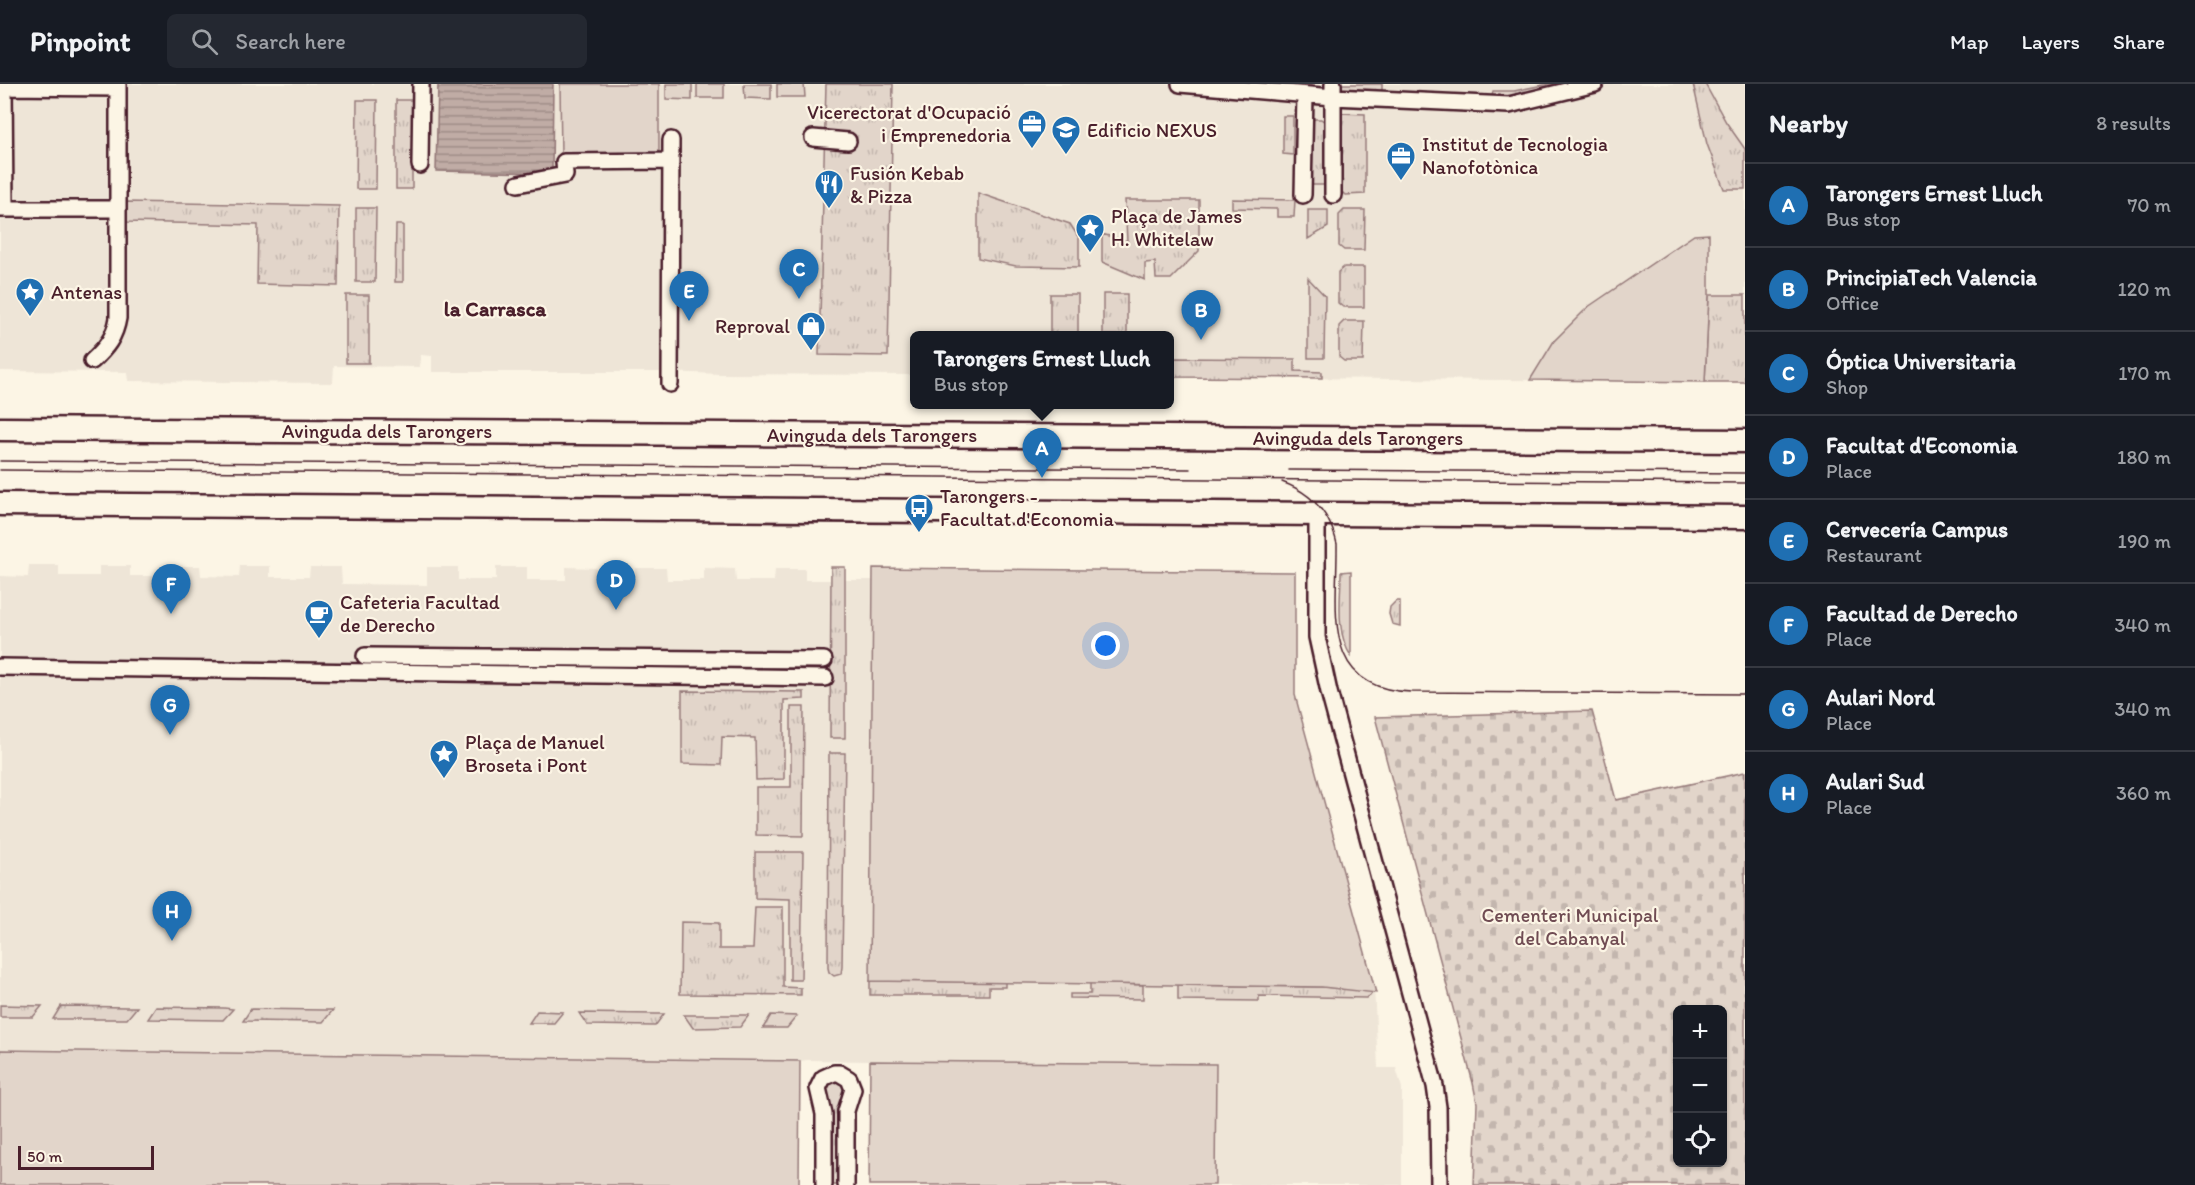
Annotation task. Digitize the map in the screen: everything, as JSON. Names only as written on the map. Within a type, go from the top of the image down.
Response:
[{"type":"main road","name":"Avinguda dels Tarongers","points":[[0,429],[1745,441]]},
{"type":"main road","points":[[0,504],[1745,517]]},
{"type":"street","points":[[420,165],[421,84]]},
{"type":"street","points":[[1180,84],[1305,95],[1333,91],[1509,105],[1595,84]]},
{"type":"street","points":[[92,361],[105,349],[116,333],[118,318],[118,86],[3,86],[2,209],[117,210]]},
{"type":"street","points":[[1333,91],[1333,195]]},
{"type":"street","points":[[1303,195],[1305,95]]},
{"type":"street","points":[[813,138],[848,141]]},
{"type":"street","points":[[670,384],[671,140]]},
{"type":"street","points":[[518,184],[565,175],[564,162],[671,160]]},
{"type":"street","points":[[1317,513],[1317,637],[1329,692],[1435,1086],[1438,1107],[1439,1185]]},
{"type":"street","points":[[365,656],[824,660]]},
{"type":"street","points":[[0,667],[825,678]]},
{"type":"street","points":[[824,1185],[824,1114],[818,1088],[823,1078],[839,1073],[849,1079],[853,1089],[846,1112],[846,1185]]},
{"type":"shaded area","points":[[0,84],[1745,84],[1745,382],[1174,377],[1174,331],[910,331],[910,375],[432,372],[432,356],[421,355],[420,367],[334,366],[333,383],[128,381],[127,372],[0,371]]},
{"type":"shaded area","points":[[438,84],[553,84],[552,173],[436,171]]},
{"type":"shaded area","points":[[29,565],[59,565],[59,576],[99,576],[99,566],[130,566],[130,576],[168,576],[169,566],[200,566],[201,576],[239,577],[240,566],[270,566],[270,577],[309,577],[310,567],[341,567],[342,584],[427,585],[427,567],[458,567],[458,580],[496,580],[496,567],[527,567],[527,580],[566,580],[566,567],[596,568],[597,581],[635,580],[635,568],[666,568],[667,580],[704,580],[704,568],[735,569],[736,581],[774,581],[775,569],[805,569],[805,580],[873,580],[873,568],[1295,572],[1295,695],[1374,985],[1378,1068],[1396,1068],[1402,1088],[1402,1185],[869,1185],[870,1061],[807,1060],[800,1061],[799,1185],[0,1185],[0,576],[28,577]]},
{"type":"green space","points":[[560,84],[659,84],[659,155],[561,156]]},
{"type":"green space","points":[[666,84],[692,84],[692,100],[666,99]]},
{"type":"green space","points":[[697,84],[724,84],[724,98],[697,98]]},
{"type":"green space","points":[[744,84],[771,84],[771,99],[745,98]]},
{"type":"green space","points":[[777,84],[804,84],[805,97],[777,97]]},
{"type":"green space","points":[[826,84],[893,84],[888,356],[819,355]]},
{"type":"green space","points":[[1342,84],[1382,84],[1382,92],[1342,90]]},
{"type":"green space","points":[[1548,84],[1570,84],[1514,97],[1492,97],[1493,91],[1514,91]]},
{"type":"green space","points":[[1693,84],[1705,84],[1726,122],[1745,149],[1745,189],[1724,189],[1707,144]]},
{"type":"green space","points":[[357,100],[377,100],[376,189],[356,189]]},
{"type":"green space","points":[[396,100],[412,100],[412,189],[396,189]]},
{"type":"green space","points":[[1340,113],[1365,114],[1365,194],[1345,195],[1340,190]]},
{"type":"green space","points":[[1283,116],[1293,116],[1293,155],[1283,154]]},
{"type":"green space","points":[[1321,119],[1327,124],[1327,185],[1308,185],[1310,121]]},
{"type":"green space","points":[[978,193],[1070,224],[1079,238],[1079,267],[1016,266],[978,258]]},
{"type":"green space","points":[[1232,199],[1295,200],[1294,217],[1277,217],[1277,209],[1232,208]]},
{"type":"green space","points":[[1125,200],[1199,200],[1199,251],[1171,279],[1156,279],[1155,262],[1145,263],[1145,280],[1102,262],[1102,234],[1127,241]]},
{"type":"green space","points":[[126,202],[339,206],[338,286],[257,284],[258,225],[126,222]]},
{"type":"green space","points":[[356,208],[376,208],[375,282],[356,282]]},
{"type":"green space","points":[[1308,210],[1328,210],[1328,227],[1308,239]]},
{"type":"green space","points":[[1344,210],[1365,210],[1364,250],[1344,250],[1339,246],[1339,215]]},
{"type":"green space","points":[[396,225],[403,225],[403,282],[395,282]]},
{"type":"green space","points":[[1709,234],[1705,382],[1530,380],[1554,341],[1588,307],[1694,235]]},
{"type":"green space","points":[[1344,267],[1364,267],[1364,307],[1343,307],[1338,303],[1338,272]]},
{"type":"green space","points":[[1308,278],[1325,296],[1324,358],[1308,358]]},
{"type":"green space","points":[[1050,294],[1078,294],[1078,331],[1050,331]]},
{"type":"green space","points":[[1103,294],[1127,294],[1127,331],[1103,331]]},
{"type":"green space","points":[[346,295],[369,295],[369,363],[346,363]]},
{"type":"green space","points":[[1709,295],[1745,295],[1745,382],[1705,382]]},
{"type":"green space","points":[[1344,321],[1364,321],[1363,361],[1344,361],[1339,357],[1339,326]]},
{"type":"green space","points":[[1174,358],[1295,359],[1295,371],[1322,372],[1322,378],[1174,377]]},
{"type":"green space","points":[[831,567],[845,567],[845,738],[830,738]]},
{"type":"green space","points":[[873,568],[1295,572],[1295,695],[1376,993],[1322,987],[870,981]]},
{"type":"green space","points":[[1351,571],[1351,656],[1343,637],[1340,604],[1341,572]]},
{"type":"green space","points":[[1396,601],[1400,601],[1400,626],[1392,624],[1389,614],[1390,607]]},
{"type":"green space","points":[[682,691],[804,692],[804,699],[784,700],[784,779],[756,780],[755,738],[722,737],[721,765],[682,764]]},
{"type":"green space","points":[[791,707],[804,707],[803,836],[756,835],[756,787],[791,787]]},
{"type":"green space","name":"Cementeri Municipal del Cabanyal","points":[[1592,711],[1616,800],[1745,772],[1745,1185],[1474,1185],[1477,1103],[1375,717]]},
{"type":"green space","points":[[829,753],[845,753],[842,967],[841,974],[834,976],[828,968]]},
{"type":"green space","points":[[755,852],[803,852],[801,980],[790,980],[790,899],[755,898]]},
{"type":"green space","points":[[755,907],[783,907],[783,987],[801,988],[801,995],[680,994],[681,922],[719,923],[719,949],[753,949]]},
{"type":"green space","points":[[870,981],[1005,982],[1005,987],[989,987],[989,995],[870,995]]},
{"type":"green space","points":[[1090,983],[1143,985],[1143,999],[1070,998],[1070,994],[1090,994]]},
{"type":"green space","points":[[1178,985],[1374,990],[1366,998],[1259,996],[1259,1001],[1178,1000]]},
{"type":"green space","points":[[0,1005],[42,1006],[33,1017],[0,1017]]},
{"type":"green space","points":[[61,1006],[137,1007],[127,1019],[53,1019]]},
{"type":"green space","points":[[156,1007],[233,1009],[223,1020],[148,1019]]},
{"type":"green space","points":[[251,1009],[333,1010],[323,1022],[243,1021]]},
{"type":"green space","points":[[537,1011],[563,1012],[554,1023],[529,1023]]},
{"type":"green space","points":[[579,1013],[664,1014],[655,1026],[587,1025]]},
{"type":"green space","points":[[684,1015],[749,1015],[740,1027],[693,1028]]},
{"type":"green space","points":[[771,1015],[797,1016],[787,1028],[763,1028]]},
{"type":"green space","points":[[0,1050],[800,1061],[799,1185],[0,1185]]},
{"type":"green space","points":[[870,1061],[1216,1064],[1215,1185],[869,1185]]},
{"type":"green space","points":[[835,1079],[842,1082],[843,1087],[843,1185],[826,1185],[827,1084]]},
{"type":"tram line","points":[[0,461],[1190,469]]},
{"type":"tram line","points":[[0,470],[1745,483]]},
{"type":"tram line","points":[[1289,470],[1745,473]]},
{"type":"tram line","points":[[1282,482],[1311,498],[1330,523],[1337,544],[1336,594],[1340,641],[1347,661],[1361,677],[1381,687],[1411,692],[1745,694]]},
{"type":"place","name":"Vicerectorat d'Ocupació i Emprenedoria","points":[[1032,150]]},
{"type":"place","name":"Edificio NEXUS","points":[[1066,156]]},
{"type":"place","name":"Institut de Tecnologia Nanofotònica","points":[[1401,182]]},
{"type":"place","name":"Fusión Kebab & Pizza","points":[[829,210]]},
{"type":"place","name":"Plaça de James H. Whitelaw","points":[[1090,254]]},
{"type":"place","name":"Óptica Universitaria","points":[[799,299]]},
{"type":"place","name":"Antenas","points":[[30,318]]},
{"type":"place","name":"Cervecería Campus","points":[[689,321]]},
{"type":"place","name":"PrincipiaTech Valencia","points":[[1201,340]]},
{"type":"place","name":"Reproval","points":[[811,352]]},
{"type":"place","name":"Tarongers Ernest Lluch","points":[[1042,478]]},
{"type":"place","name":"Tarongers - Facultat d'Economia","points":[[919,534]]},
{"type":"place","name":"Facultat d'Economia","points":[[616,610]]},
{"type":"place","name":"Facultad de Derecho","points":[[171,614]]},
{"type":"place","name":"Cafeteria Facultad de Derecho","points":[[319,640]]},
{"type":"place","name":"Aulari Nord","points":[[170,735]]},
{"type":"place","name":"Plaça de Manuel Broseta i Pont","points":[[444,780]]},
{"type":"place","name":"Aulari Sud","points":[[172,941]]},
{"type":"district","name":"la Carrasca","points":[[495,309]]}]
